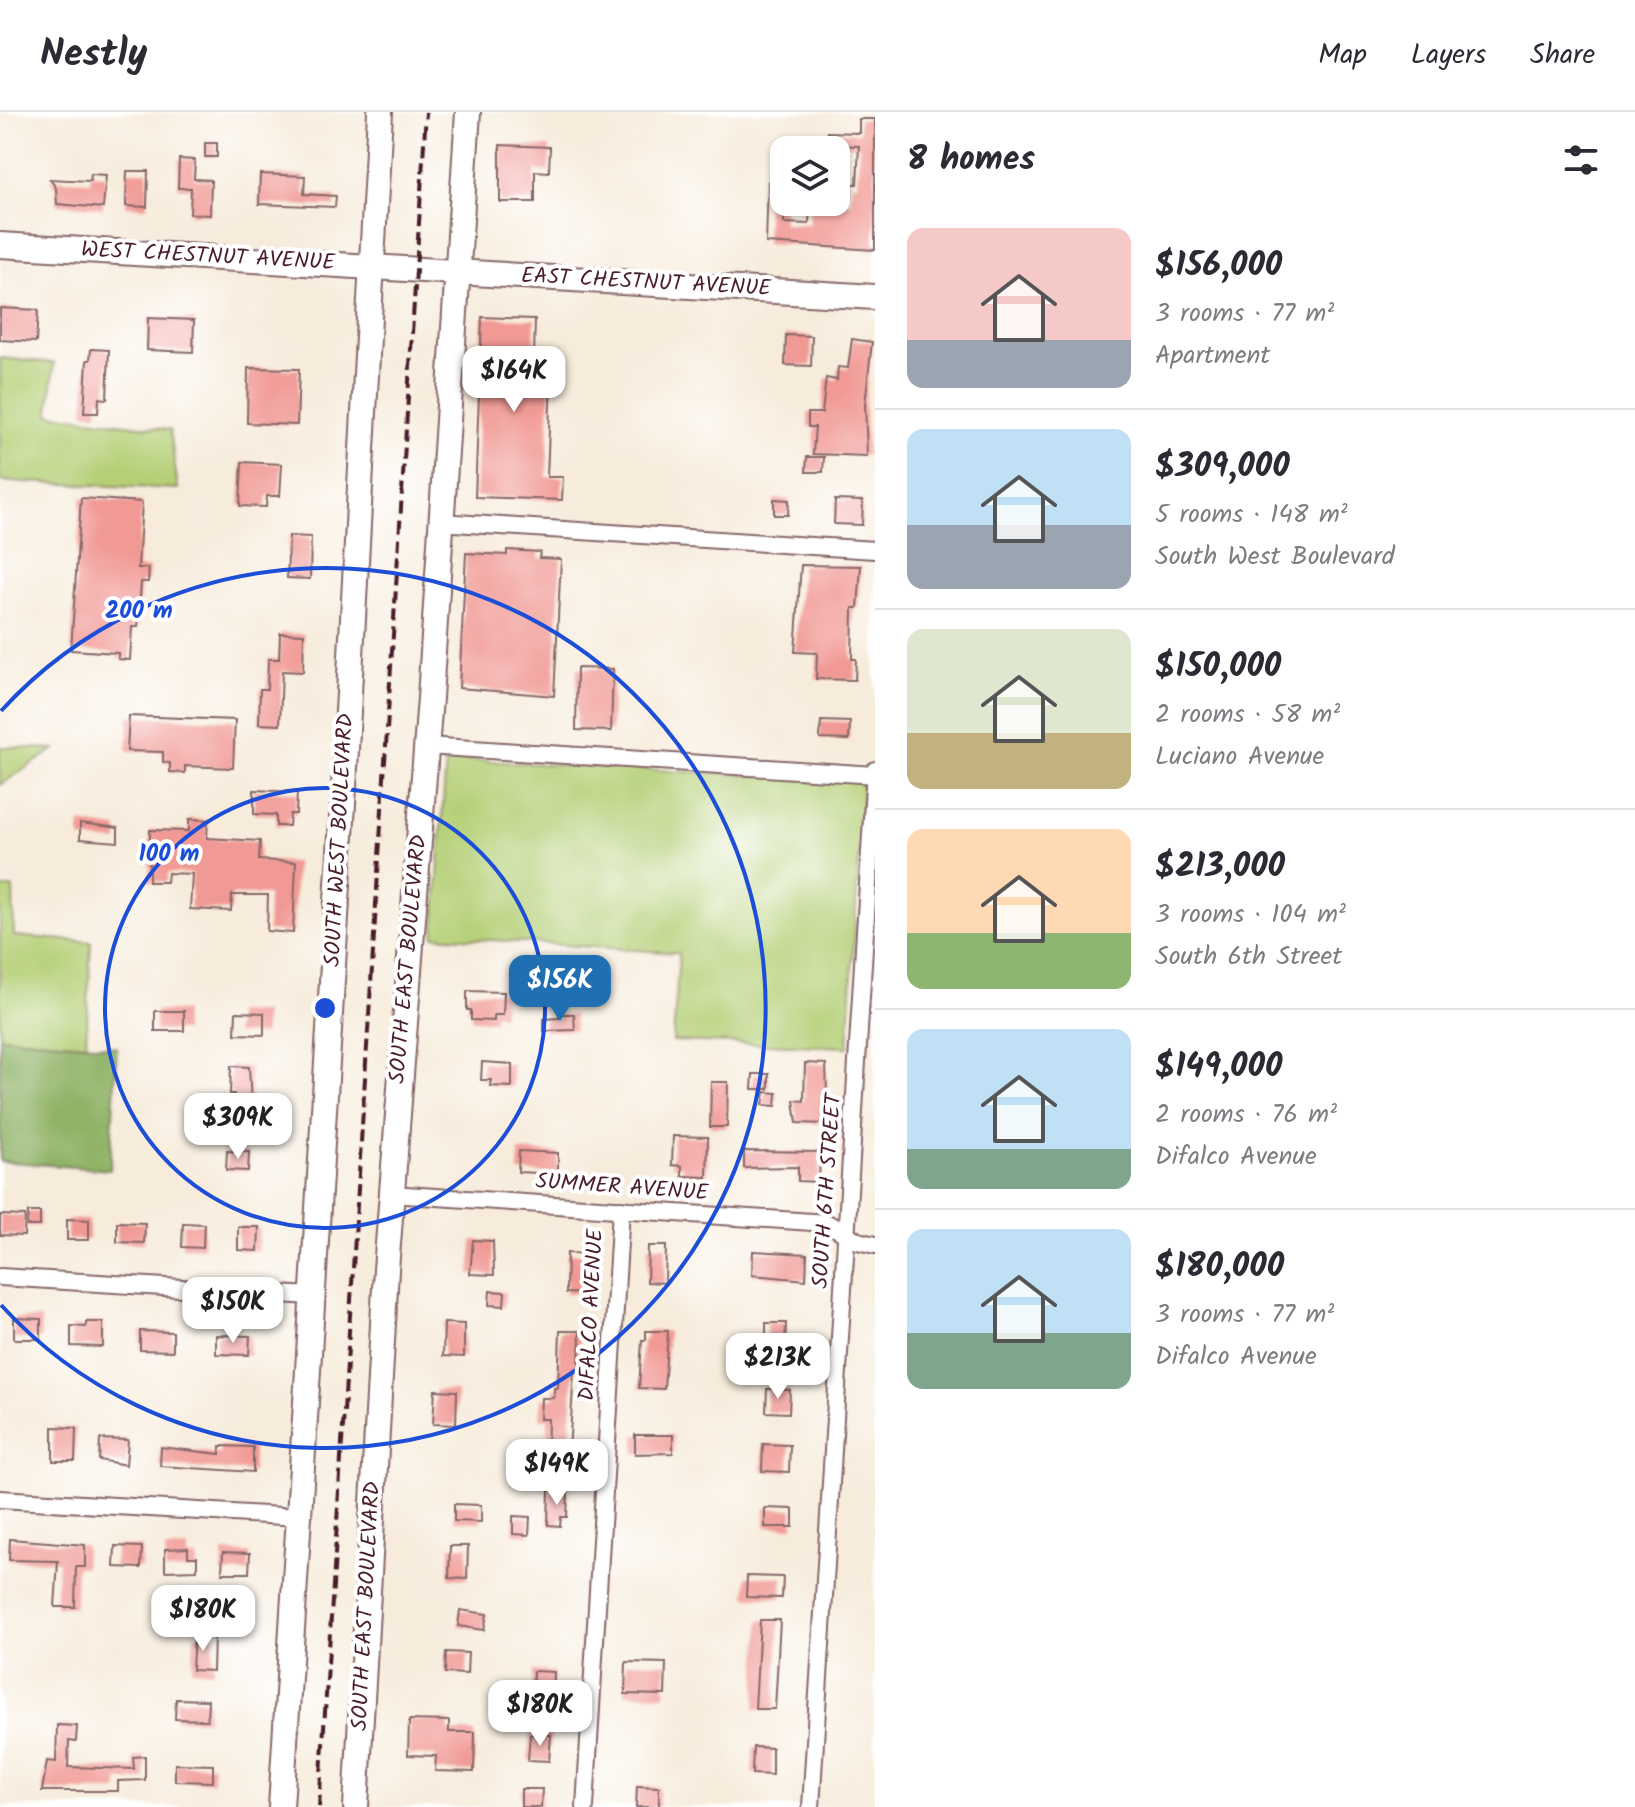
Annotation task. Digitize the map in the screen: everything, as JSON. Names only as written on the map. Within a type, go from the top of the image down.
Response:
[{"type":"main road","name":"SOUTH WEST BOULEVARD","points":[[281,1807],[380,112]]},
{"type":"main road","name":"SOUTH EAST BOULEVARD","points":[[356,1807],[391,1194],[426,746],[468,112]]},
{"type":"main road","name":"WEST CHESTNUT AVENUE","points":[[0,245],[416,269]]},
{"type":"main road","name":"EAST CHESTNUT AVENUE","points":[[416,269],[875,297]]},
{"type":"street","points":[[439,522],[875,550]]},
{"type":"street","points":[[426,746],[875,773]]},
{"type":"street","name":"SOUTH 6TH STREET","points":[[811,1807],[847,1233],[868,1007],[875,773]]},
{"type":"street","name":"SUMMER AVENUE","points":[[391,1194],[827,1223],[858,1241],[875,1245]]},
{"type":"street","name":"DIFALCO AVENUE","points":[[585,1807],[621,1209]]},
{"type":"street","points":[[0,1277],[312,1296]]},
{"type":"street","points":[[0,1499],[298,1517]]},
{"type":"green space","points":[[0,358],[54,363],[49,414],[170,430],[178,489],[0,481]]},
{"type":"green space","points":[[0,747],[55,749],[0,785]]},
{"type":"green space","points":[[446,759],[863,781],[848,1047],[673,1041],[679,953],[434,936]]},
{"type":"green space","points":[[0,888],[13,888],[14,936],[91,942],[86,1044],[0,1037]]},
{"type":"green space","points":[[0,1037],[117,1047],[110,1170],[0,1161]]},
{"type":"building","points":[[859,119],[875,119],[875,250],[766,243],[768,182],[770,216],[784,216],[784,223],[809,224],[809,216],[850,216],[852,184],[857,184],[859,146],[850,146],[850,136],[827,136],[827,132],[859,133]]},
{"type":"building","points":[[205,143],[217,143],[217,157],[205,157]]},
{"type":"building","points":[[500,145],[550,147],[549,172],[535,171],[535,202],[500,202]]},
{"type":"building","points":[[179,159],[195,160],[194,179],[211,180],[210,215],[190,214],[191,188],[178,188]]},
{"type":"building","points":[[127,171],[148,171],[147,207],[126,206]]},
{"type":"building","points":[[91,174],[106,175],[103,208],[57,204],[56,188],[50,179],[90,181]]},
{"type":"building","points":[[260,174],[305,176],[304,194],[336,196],[335,207],[259,204]]},
{"type":"building","points":[[0,308],[38,310],[36,342],[0,340]]},
{"type":"building","points":[[482,317],[535,319],[534,357],[552,358],[547,477],[563,477],[562,500],[475,497]]},
{"type":"building","points":[[148,318],[194,320],[193,352],[147,350]]},
{"type":"building","points":[[786,335],[812,336],[811,366],[785,365]]},
{"type":"building","points":[[852,339],[872,342],[865,404],[867,456],[813,454],[815,427],[808,427],[808,413],[822,413],[826,378],[837,380],[838,367],[848,368]]},
{"type":"building","points":[[91,349],[109,350],[107,399],[99,398],[98,413],[84,413],[87,360],[90,360]]},
{"type":"building","points":[[248,368],[299,369],[297,425],[247,423]]},
{"type":"building","points":[[807,457],[824,457],[823,472],[806,472]]},
{"type":"building","points":[[242,462],[282,464],[280,496],[267,496],[266,507],[240,506]]},
{"type":"building","points":[[81,498],[142,502],[138,568],[149,568],[148,582],[141,582],[138,627],[132,627],[130,660],[118,659],[118,653],[71,650]]},
{"type":"building","points":[[774,499],[789,500],[788,515],[774,515]]},
{"type":"building","points":[[835,500],[863,501],[862,525],[834,524]]},
{"type":"building","points":[[289,536],[311,537],[310,579],[287,578]]},
{"type":"building","points":[[507,550],[540,552],[539,558],[561,559],[554,696],[459,688],[466,553],[507,555]]},
{"type":"building","points":[[801,565],[861,566],[858,608],[853,608],[852,659],[856,659],[855,680],[816,679],[817,653],[795,652]]},
{"type":"building","points":[[280,633],[304,634],[303,672],[282,671],[280,725],[259,724],[260,689],[267,689],[268,659],[279,659]]},
{"type":"building","points":[[577,668],[613,669],[611,731],[576,730]]},
{"type":"building","points":[[129,716],[235,720],[233,768],[185,766],[185,773],[170,772],[170,763],[163,762],[163,752],[127,751]]},
{"type":"building","points":[[821,721],[850,722],[849,740],[820,739]]},
{"type":"building","points":[[254,790],[297,792],[296,814],[290,814],[289,826],[276,826],[276,815],[254,814]]},
{"type":"building","points":[[189,819],[208,820],[207,838],[260,841],[259,860],[296,862],[293,933],[267,931],[268,895],[232,895],[231,911],[190,909],[192,874],[168,873],[167,882],[149,882],[150,830],[189,831]]},
{"type":"building","points":[[80,823],[118,828],[118,842],[80,839]]},
{"type":"building","points":[[467,991],[504,992],[503,1015],[494,1015],[494,1021],[471,1020],[471,1010],[467,1010]]},
{"type":"building","points":[[155,1011],[184,1011],[184,1031],[155,1031]]},
{"type":"building","points":[[236,1012],[264,1013],[264,1035],[235,1034]]},
{"type":"building","points":[[559,1014],[574,1014],[575,1030],[544,1031],[544,1019],[559,1018]]},
{"type":"building","points":[[482,1062],[512,1064],[512,1087],[490,1086],[491,1080],[481,1080]]},
{"type":"building","points":[[805,1063],[826,1064],[828,1124],[797,1123],[794,1100],[804,1101]]},
{"type":"building","points":[[231,1066],[249,1067],[251,1102],[234,1101],[234,1094],[230,1094]]},
{"type":"building","points":[[753,1074],[769,1074],[769,1089],[752,1089]]},
{"type":"building","points":[[711,1082],[728,1082],[727,1127],[710,1127]]},
{"type":"building","points":[[765,1092],[777,1093],[776,1106],[763,1105]]},
{"type":"building","points":[[263,1111],[279,1111],[278,1136],[262,1135]]},
{"type":"building","points":[[673,1136],[708,1137],[707,1177],[682,1176],[682,1166],[672,1165]]},
{"type":"building","points":[[227,1151],[249,1152],[248,1171],[226,1170]]},
{"type":"building","points":[[519,1151],[558,1153],[558,1174],[518,1172]]},
{"type":"building","points":[[744,1151],[820,1152],[819,1182],[798,1181],[798,1167],[744,1168]]},
{"type":"building","points":[[28,1212],[40,1212],[40,1226],[27,1226]]},
{"type":"building","points":[[0,1215],[25,1216],[24,1236],[0,1235]]},
{"type":"building","points":[[67,1219],[89,1220],[89,1240],[67,1240]]},
{"type":"building","points":[[117,1222],[145,1223],[144,1243],[117,1242]]},
{"type":"building","points":[[183,1223],[204,1224],[203,1248],[182,1247]]},
{"type":"building","points":[[238,1227],[259,1227],[258,1251],[238,1250]]},
{"type":"building","points":[[473,1240],[493,1241],[494,1275],[470,1274]]},
{"type":"building","points":[[648,1246],[666,1246],[665,1283],[647,1282]]},
{"type":"building","points":[[753,1251],[807,1254],[806,1280],[752,1275]]},
{"type":"building","points":[[567,1253],[589,1254],[587,1294],[566,1293]]},
{"type":"building","points":[[490,1291],[505,1292],[504,1306],[489,1305]]},
{"type":"building","points":[[14,1318],[41,1319],[41,1339],[14,1339]]},
{"type":"building","points":[[86,1322],[103,1322],[103,1347],[71,1346],[71,1326],[86,1327]]},
{"type":"building","points":[[444,1323],[464,1324],[464,1357],[443,1356]]},
{"type":"building","points":[[766,1323],[786,1323],[785,1346],[766,1345]]},
{"type":"building","points":[[140,1331],[173,1332],[173,1351],[140,1350]]},
{"type":"building","points":[[560,1331],[580,1331],[579,1370],[574,1370],[568,1469],[547,1468],[548,1419],[540,1419],[541,1398],[554,1398],[554,1388],[558,1388]]},
{"type":"building","points":[[646,1331],[668,1331],[664,1389],[639,1388],[642,1340],[646,1340]]},
{"type":"building","points":[[216,1335],[250,1336],[249,1355],[216,1354]]},
{"type":"building","points":[[733,1348],[754,1348],[754,1364],[732,1363]]},
{"type":"building","points":[[767,1389],[790,1390],[789,1413],[766,1412]]},
{"type":"building","points":[[435,1390],[457,1391],[456,1425],[433,1424]]},
{"type":"building","points":[[53,1427],[76,1428],[75,1461],[53,1461]]},
{"type":"building","points":[[635,1435],[673,1435],[673,1453],[635,1454]]},
{"type":"building","points":[[100,1439],[128,1440],[126,1465],[99,1460]]},
{"type":"building","points":[[763,1444],[790,1445],[789,1472],[762,1471]]},
{"type":"building","points":[[220,1446],[253,1447],[253,1472],[160,1466],[161,1447],[220,1454]]},
{"type":"building","points":[[549,1490],[568,1491],[567,1517],[561,1517],[560,1526],[548,1525]]},
{"type":"building","points":[[454,1504],[481,1505],[481,1522],[454,1521]]},
{"type":"building","points":[[765,1508],[793,1509],[793,1527],[765,1527]]},
{"type":"building","points":[[513,1516],[530,1517],[529,1535],[513,1534]]},
{"type":"building","points":[[10,1539],[85,1545],[85,1567],[76,1567],[75,1607],[55,1607],[58,1561],[9,1560]]},
{"type":"building","points":[[115,1546],[142,1547],[141,1568],[114,1567]]},
{"type":"building","points":[[450,1546],[468,1546],[467,1579],[449,1578]]},
{"type":"building","points":[[188,1548],[188,1557],[197,1557],[197,1570],[165,1571],[165,1549]]},
{"type":"building","points":[[223,1552],[250,1553],[249,1573],[222,1573]]},
{"type":"building","points":[[747,1576],[783,1577],[782,1598],[746,1597]]},
{"type":"building","points":[[460,1610],[487,1614],[484,1630],[458,1626]]},
{"type":"building","points":[[760,1620],[780,1620],[775,1709],[755,1709]]},
{"type":"building","points":[[194,1634],[214,1635],[213,1671],[192,1670]]},
{"type":"building","points":[[446,1652],[468,1653],[467,1674],[445,1673]]},
{"type":"building","points":[[626,1662],[666,1663],[665,1695],[625,1694]]},
{"type":"building","points":[[533,1671],[554,1672],[553,1698],[532,1698]]},
{"type":"building","points":[[176,1699],[208,1700],[207,1720],[175,1719]]},
{"type":"building","points":[[409,1720],[449,1721],[449,1732],[475,1732],[474,1772],[435,1771],[436,1756],[408,1755]]},
{"type":"building","points":[[57,1725],[77,1726],[76,1742],[69,1741],[68,1767],[134,1769],[133,1757],[145,1756],[145,1780],[118,1781],[118,1791],[42,1791],[47,1761],[56,1762]]},
{"type":"building","points":[[530,1734],[551,1735],[549,1761],[528,1760]]},
{"type":"building","points":[[753,1747],[772,1748],[772,1775],[752,1774]]},
{"type":"building","points":[[175,1764],[213,1765],[213,1782],[175,1781]]},
{"type":"building","points":[[637,1786],[659,1787],[659,1807],[636,1807]]},
{"type":"building","points":[[521,1789],[542,1789],[541,1807],[521,1807]]},
{"type":"railway","points":[[319,1807],[426,112]]}]
